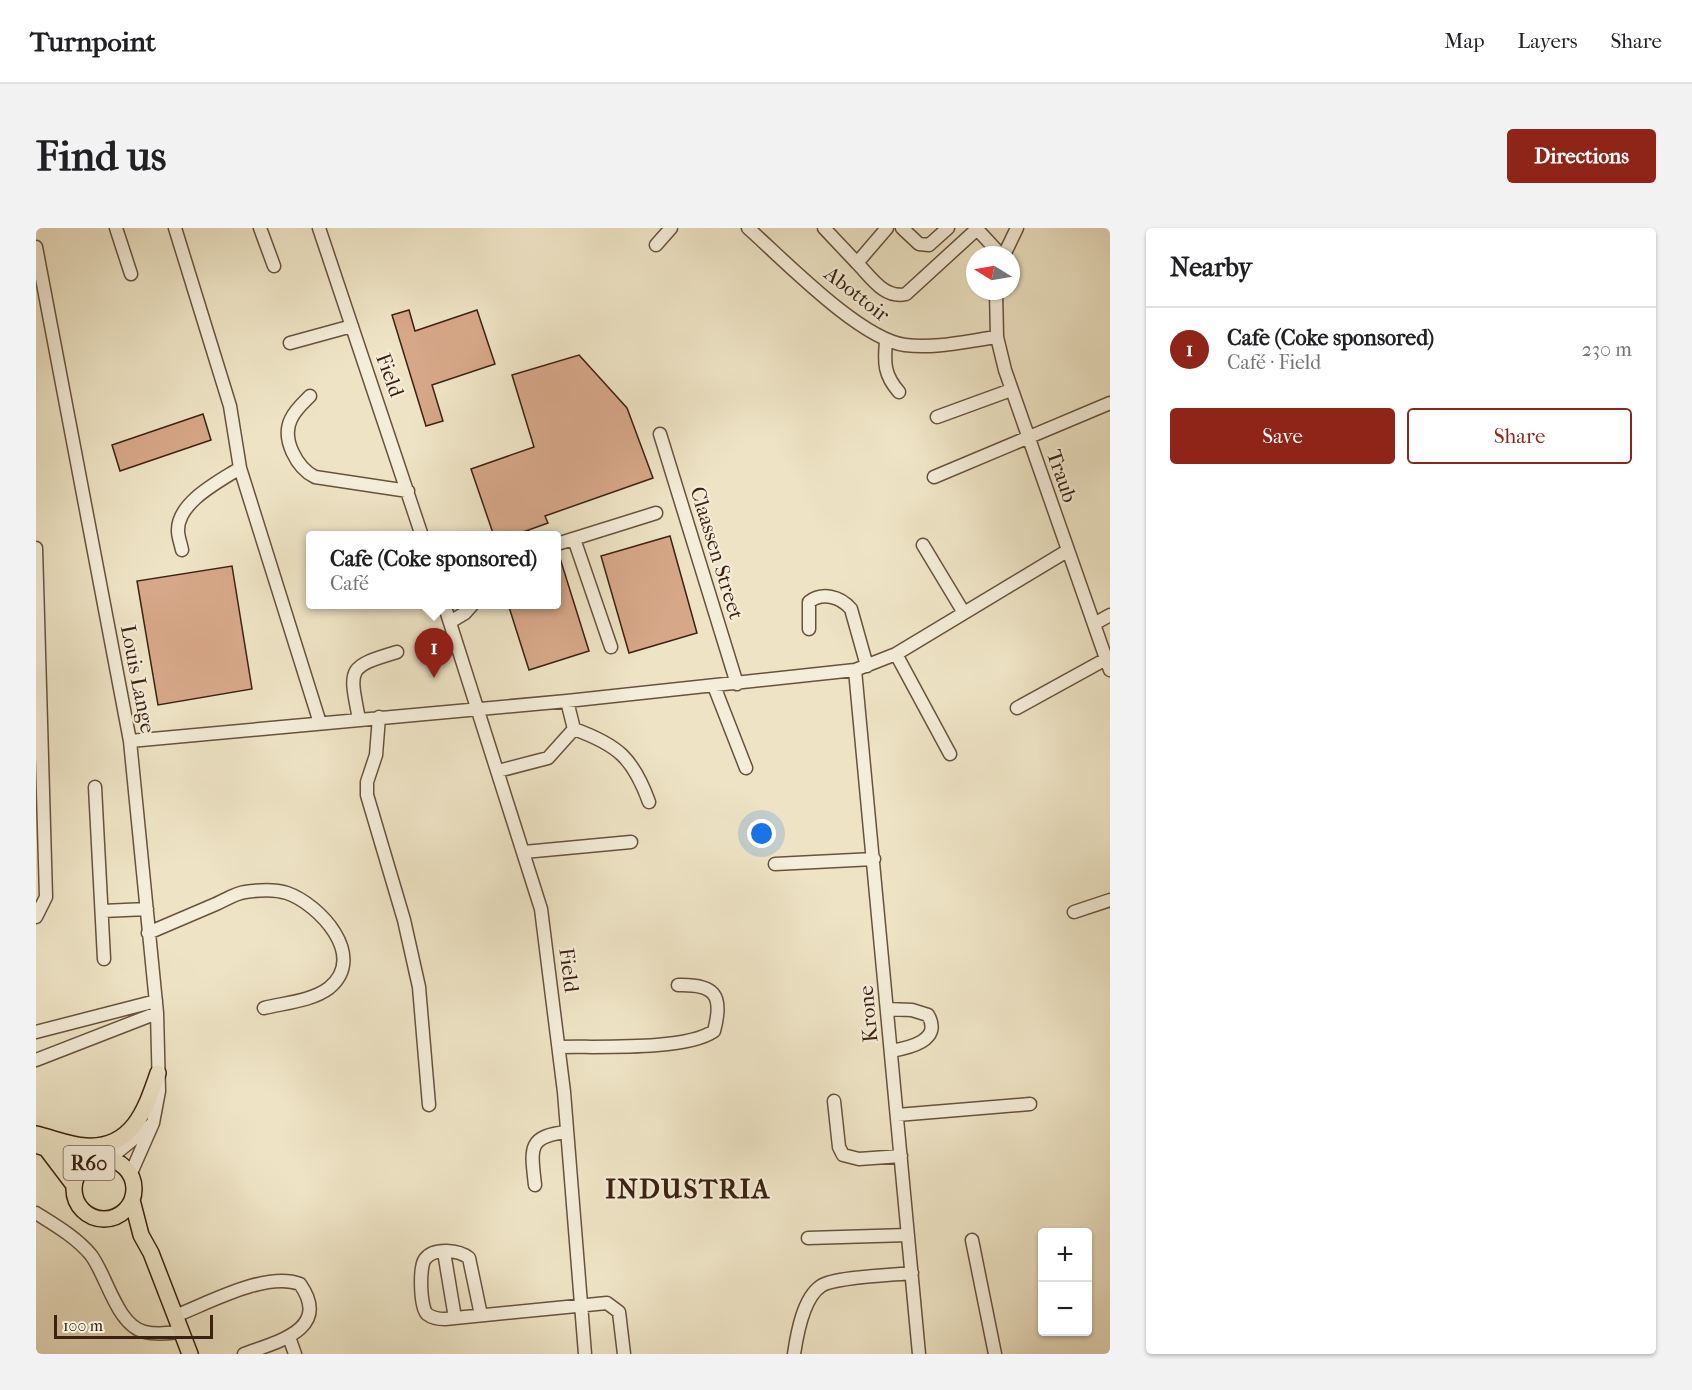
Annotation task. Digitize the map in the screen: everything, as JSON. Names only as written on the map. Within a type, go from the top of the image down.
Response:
[{"type":"main road","points":[[36,1134],[86,1146],[98,1146],[117,1139],[132,1129],[141,1117],[158,1072]]},
{"type":"main road","name":"R60","points":[[42,1148],[89,1163],[109,1159],[119,1163],[131,1173],[134,1190],[132,1200],[123,1213],[113,1218],[98,1220],[80,1209],[75,1200],[73,1184],[42,1148]]},
{"type":"main road","name":"R60","points":[[73,1184],[81,1170],[89,1163]]},
{"type":"main road","name":"R60","points":[[132,1200],[141,1235],[151,1253],[190,1354]]},
{"type":"main road","name":"R60","points":[[113,1218],[141,1235]]},
{"type":"street","points":[[116,228],[131,274]]},
{"type":"street","points":[[176,228],[230,406],[240,468],[320,723]]},
{"type":"street","points":[[260,228],[273,266]]},
{"type":"street","name":"Field","points":[[318,228],[420,531]]},
{"type":"street","points":[[656,245],[671,228]]},
{"type":"street","name":"Abottoir","points":[[748,228],[852,320],[886,341],[925,346],[997,337]]},
{"type":"street","points":[[824,228],[883,291],[889,294],[906,294],[976,229],[993,246]]},
{"type":"street","points":[[857,262],[887,228]]},
{"type":"street","points":[[902,228],[919,244],[929,245],[948,228]]},
{"type":"street","points":[[1007,246],[1017,228]]},
{"type":"street","name":"Louis Lange","points":[[36,247],[130,741],[156,1007],[158,1072],[157,1108],[153,1123],[131,1173]]},
{"type":"street","name":"Traub","points":[[996,300],[997,337],[1011,390],[1108,664]]},
{"type":"street","points":[[290,342],[352,326]]},
{"type":"street","points":[[886,341],[885,373],[899,392]]},
{"type":"street","points":[[937,417],[1011,390]]},
{"type":"street","points":[[310,396],[294,413],[288,428],[293,450],[305,472],[315,477],[408,490]]},
{"type":"street","points":[[934,477],[1110,403]]},
{"type":"street","name":"Claassen Street","points":[[660,434],[737,684]]},
{"type":"street","points":[[182,550],[178,529],[183,512],[216,483],[240,468]]},
{"type":"street","points":[[561,543],[656,513]]},
{"type":"street","points":[[574,539],[611,646]]},
{"type":"street","points":[[922,545],[964,613]]},
{"type":"street","points":[[36,548],[46,897],[36,917]]},
{"type":"street","points":[[130,741],[567,701],[737,684],[861,668],[896,654],[1067,551]]},
{"type":"street","name":"Krone","points":[[809,629],[809,602],[816,597],[826,596],[846,603],[850,609],[861,668],[874,859],[919,1354]]},
{"type":"street","name":"Field","points":[[446,609],[525,852],[541,909],[559,1047],[585,1354]]},
{"type":"street","points":[[450,622],[469,609]]},
{"type":"street","points":[[1094,624],[1110,615]]},
{"type":"street","points":[[359,719],[353,689],[354,673],[363,662],[397,652]]},
{"type":"street","points":[[896,654],[950,754]]},
{"type":"street","points":[[1017,708],[1108,664]]},
{"type":"street","points":[[714,686],[746,768]]},
{"type":"street","points":[[567,701],[574,729]]},
{"type":"street","points":[[379,717],[376,755],[367,782],[367,795],[404,920],[419,987],[429,1105]]},
{"type":"street","points":[[498,771],[548,758],[574,729]]},
{"type":"street","points":[[574,729],[616,747],[633,765],[649,802]]},
{"type":"street","points":[[95,787],[104,959]]},
{"type":"street","points":[[525,852],[632,842]]},
{"type":"street","points":[[775,864],[874,859]]},
{"type":"street","points":[[148,933],[244,892],[286,893],[313,906],[330,923],[341,945],[342,965],[338,976],[331,986],[311,997],[264,1008]]},
{"type":"street","points":[[1074,912],[1110,900]]},
{"type":"street","points":[[103,911],[147,909]]},
{"type":"street","points":[[559,1047],[669,1043],[705,1037],[714,1031],[718,1016],[717,998],[712,990],[705,986],[678,985]]},
{"type":"street","points":[[36,1032],[156,1007]]},
{"type":"street","points":[[36,1060],[156,1007]]},
{"type":"street","points":[[887,1009],[919,1011],[927,1015],[931,1023],[927,1038],[921,1045],[891,1051]]},
{"type":"street","points":[[834,1101],[839,1147],[843,1155],[859,1159],[901,1156]]},
{"type":"street","points":[[897,1115],[1030,1104]]},
{"type":"street","points":[[109,1159],[153,1123]]},
{"type":"street","points":[[535,1185],[532,1159],[534,1144],[546,1134],[567,1132]]},
{"type":"street","points":[[36,1213],[80,1243],[92,1256],[120,1311],[132,1326],[142,1332],[182,1332]]},
{"type":"street","points":[[808,1238],[908,1235]]},
{"type":"street","points":[[972,1240],[994,1354]]},
{"type":"street","points":[[482,1315],[468,1258],[463,1254],[444,1252],[431,1254],[424,1259],[421,1268],[423,1308],[428,1315],[437,1319],[454,1318],[607,1303],[619,1312],[624,1354]]},
{"type":"street","points":[[444,1252],[454,1318]]},
{"type":"street","points":[[794,1354],[803,1318],[811,1298],[820,1286],[833,1281],[912,1272]]},
{"type":"street","points":[[175,1316],[261,1283],[291,1280],[300,1284],[309,1302],[308,1319],[303,1328],[289,1337],[244,1354]]},
{"type":"street","points":[[289,1337],[295,1354]]},
{"type":"building","points":[[409,310],[415,331],[477,310],[495,364],[432,385],[443,421],[426,426],[392,315]]},
{"type":"building","points":[[579,355],[627,408],[653,478],[545,516],[548,523],[526,531],[492,531],[471,469],[534,447],[512,375]]},
{"type":"building","points":[[203,414],[211,440],[120,471],[112,445]]},
{"type":"building","points":[[670,536],[697,633],[629,653],[601,556]]},
{"type":"building","points":[[561,561],[589,651],[529,670],[510,609],[561,609]]},
{"type":"building","points":[[232,566],[252,689],[158,705],[137,581]]},
{"type":"place","name":"Cafe (Coke sponsored)","points":[[434,678]]},
{"type":"district","name":"INDUSTRIA","points":[[688,1189]]}]
